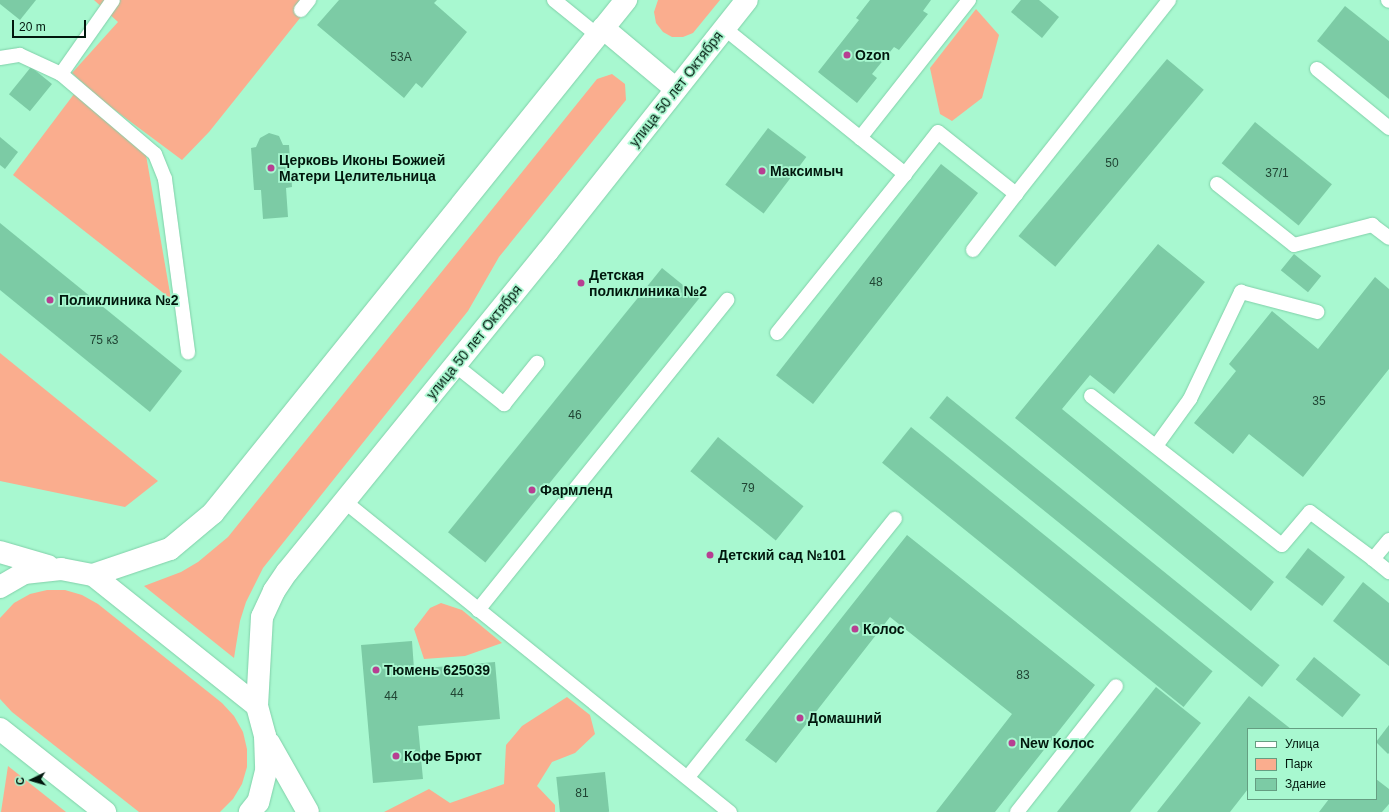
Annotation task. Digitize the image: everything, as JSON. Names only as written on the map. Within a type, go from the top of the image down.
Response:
[{"type":"main road","points":[[93,576],[170,548],[212,513],[626,0]]},
{"type":"main road","name":"улица 50 лет Октября","points":[[265,736],[257,706],[262,618],[287,572],[747,0]]},
{"type":"main road","points":[[600,32],[676,89]]},
{"type":"main road","points":[[0,552],[61,569],[93,576],[257,706]]},
{"type":"main road","points":[[0,587],[24,573],[61,569]]},
{"type":"main road","points":[[0,729],[105,812]]},
{"type":"main road","points":[[250,812],[258,802],[266,771],[265,736]]},
{"type":"main road","points":[[265,736],[287,778],[308,812]]},
{"type":"lane","points":[[61,74],[113,0]]},
{"type":"lane","points":[[554,0],[600,32]]},
{"type":"lane","points":[[860,138],[970,0]]},
{"type":"lane","points":[[973,250],[1169,0]]},
{"type":"lane","points":[[724,28],[905,174]]},
{"type":"lane","points":[[0,58],[20,55],[61,74],[155,154],[165,179],[188,352]]},
{"type":"lane","points":[[1317,69],[1389,128]]},
{"type":"lane","points":[[777,333],[938,132],[1016,194]]},
{"type":"lane","points":[[1217,184],[1294,244],[1372,224],[1389,238]]},
{"type":"lane","points":[[1156,446],[1190,399],[1241,292],[1317,312]]},
{"type":"lane","points":[[478,610],[727,300]]},
{"type":"lane","points":[[455,365],[504,404],[537,363]]},
{"type":"lane","points":[[1091,396],[1282,545],[1310,512],[1389,572]]},
{"type":"lane","points":[[344,501],[730,812]]},
{"type":"lane","points":[[688,777],[895,519]]},
{"type":"lane","points":[[1373,559],[1389,540]]},
{"type":"lane","points":[[1017,812],[1116,686]]},
{"type":"green space","points":[[94,0],[308,0],[312,3],[209,132],[182,160],[100,99],[72,73],[118,22]]},
{"type":"green space","points":[[658,0],[720,0],[693,33],[683,37],[672,37],[663,32],[656,23],[654,12]]},
{"type":"green space","points":[[976,9],[999,35],[982,98],[952,121],[940,114],[930,68]]},
{"type":"green space","points":[[612,74],[625,84],[626,100],[499,257],[468,311],[263,568],[246,602],[240,621],[234,658],[144,586],[181,572],[198,562],[228,537],[597,79]]},
{"type":"green space","points":[[74,94],[146,155],[171,299],[13,175]]},
{"type":"green space","points":[[0,353],[158,481],[125,507],[0,481]]},
{"type":"green space","points":[[47,590],[65,590],[82,595],[98,604],[222,703],[234,716],[243,732],[247,749],[247,767],[242,784],[233,799],[220,812],[139,812],[12,712],[0,699],[0,618],[14,603],[30,594]]},
{"type":"green space","points":[[441,603],[462,610],[502,643],[465,656],[424,659],[414,629],[430,608]]},
{"type":"green space","points":[[567,697],[590,715],[595,734],[575,753],[552,762],[537,786],[555,805],[555,812],[384,812],[429,789],[450,803],[504,784],[506,745],[522,726]]},
{"type":"green space","points":[[8,766],[66,812],[1,812]]},
{"type":"building","points":[[0,0],[36,0],[20,20],[0,4]]},
{"type":"building","points":[[339,0],[437,0],[434,3],[467,32],[422,88],[416,83],[404,98],[317,25]]},
{"type":"building","points":[[870,0],[931,0],[923,11],[928,14],[899,50],[894,47],[872,74],[877,78],[857,103],[818,72],[859,20],[856,18]]},
{"type":"building","points":[[1021,0],[1039,0],[1059,17],[1042,38],[1011,12]]},
{"type":"building","points":[[1345,6],[1389,41],[1389,99],[1317,41]]},
{"type":"building","points":[[1167,59],[1204,90],[1055,267],[1019,236]]},
{"type":"building","points":[[31,67],[52,84],[30,111],[9,94]]},
{"type":"building","points":[[1255,122],[1332,184],[1299,225],[1222,163]]},
{"type":"building","points":[[768,128],[806,157],[764,214],[725,185]]},
{"type":"building","name":"Церковь Иконы Божией Матери Целительница","points":[[269,133],[279,136],[283,145],[289,145],[292,187],[286,188],[288,217],[263,219],[261,190],[254,190],[251,148],[256,147],[260,138]]},
{"type":"building","points":[[0,137],[18,152],[5,169],[0,165]]},
{"type":"building","points":[[941,164],[978,193],[813,404],[776,375]]},
{"type":"building","points":[[0,223],[182,371],[150,412],[0,290]]},
{"type":"building","points":[[1158,244],[1205,282],[1114,394],[1090,375],[1062,409],[1274,582],[1251,611],[1015,418]]},
{"type":"building","points":[[1294,254],[1321,276],[1308,292],[1281,270]]},
{"type":"building","points":[[662,268],[699,298],[485,562],[448,532]]},
{"type":"building","points":[[1375,277],[1389,289],[1389,369],[1303,477],[1249,434],[1233,454],[1194,423],[1236,371],[1229,364],[1272,311],[1318,349]]},
{"type":"building","points":[[947,396],[1280,665],[1262,687],[929,418]]},
{"type":"building","points":[[911,427],[1213,671],[1184,707],[882,463]]},
{"type":"building","points":[[718,437],[803,506],[776,540],[690,471]]},
{"type":"building","points":[[907,535],[1095,685],[995,812],[936,812],[1012,714],[890,617],[776,763],[745,740]]},
{"type":"building","points":[[1308,548],[1345,577],[1322,606],[1285,577]]},
{"type":"building","points":[[1363,582],[1389,603],[1389,666],[1333,621]]},
{"type":"building","points":[[412,641],[414,669],[495,662],[500,719],[418,726],[423,779],[373,783],[361,645]]},
{"type":"building","points":[[1314,657],[1361,695],[1342,717],[1296,680]]},
{"type":"building","points":[[1156,687],[1201,723],[1130,812],[1057,812]]},
{"type":"building","points":[[1249,696],[1290,728],[1247,728],[1247,790],[1230,812],[1157,812]]},
{"type":"building","points":[[1389,725],[1388,754],[1377,743],[1377,741]]},
{"type":"building","points":[[605,772],[609,812],[560,812],[556,777]]},
{"type":"building","points":[[1377,780],[1389,789],[1389,804],[1382,812],[1319,812],[1328,800],[1377,800]]},
{"type":"place","name":"Ozon","points":[[847,55]]},
{"type":"place","name":"Церковь Иконы Божией Матери Целительница","points":[[271,168]]},
{"type":"place","name":"Максимыч","points":[[762,171]]},
{"type":"place","name":"Детская поликлиника №2","points":[[581,283]]},
{"type":"place","name":"Поликлиника №2","points":[[50,300]]},
{"type":"place","name":"Фармленд","points":[[532,490]]},
{"type":"place","name":"Детский сад №101","points":[[710,555]]},
{"type":"place","name":"Колос","points":[[855,629]]},
{"type":"place","name":"Тюмень 625039","points":[[376,670]]},
{"type":"place","name":"Домашний","points":[[800,718]]},
{"type":"place","name":"New Колос","points":[[1012,743]]},
{"type":"place","name":"Кофе Брют","points":[[396,756]]}]
